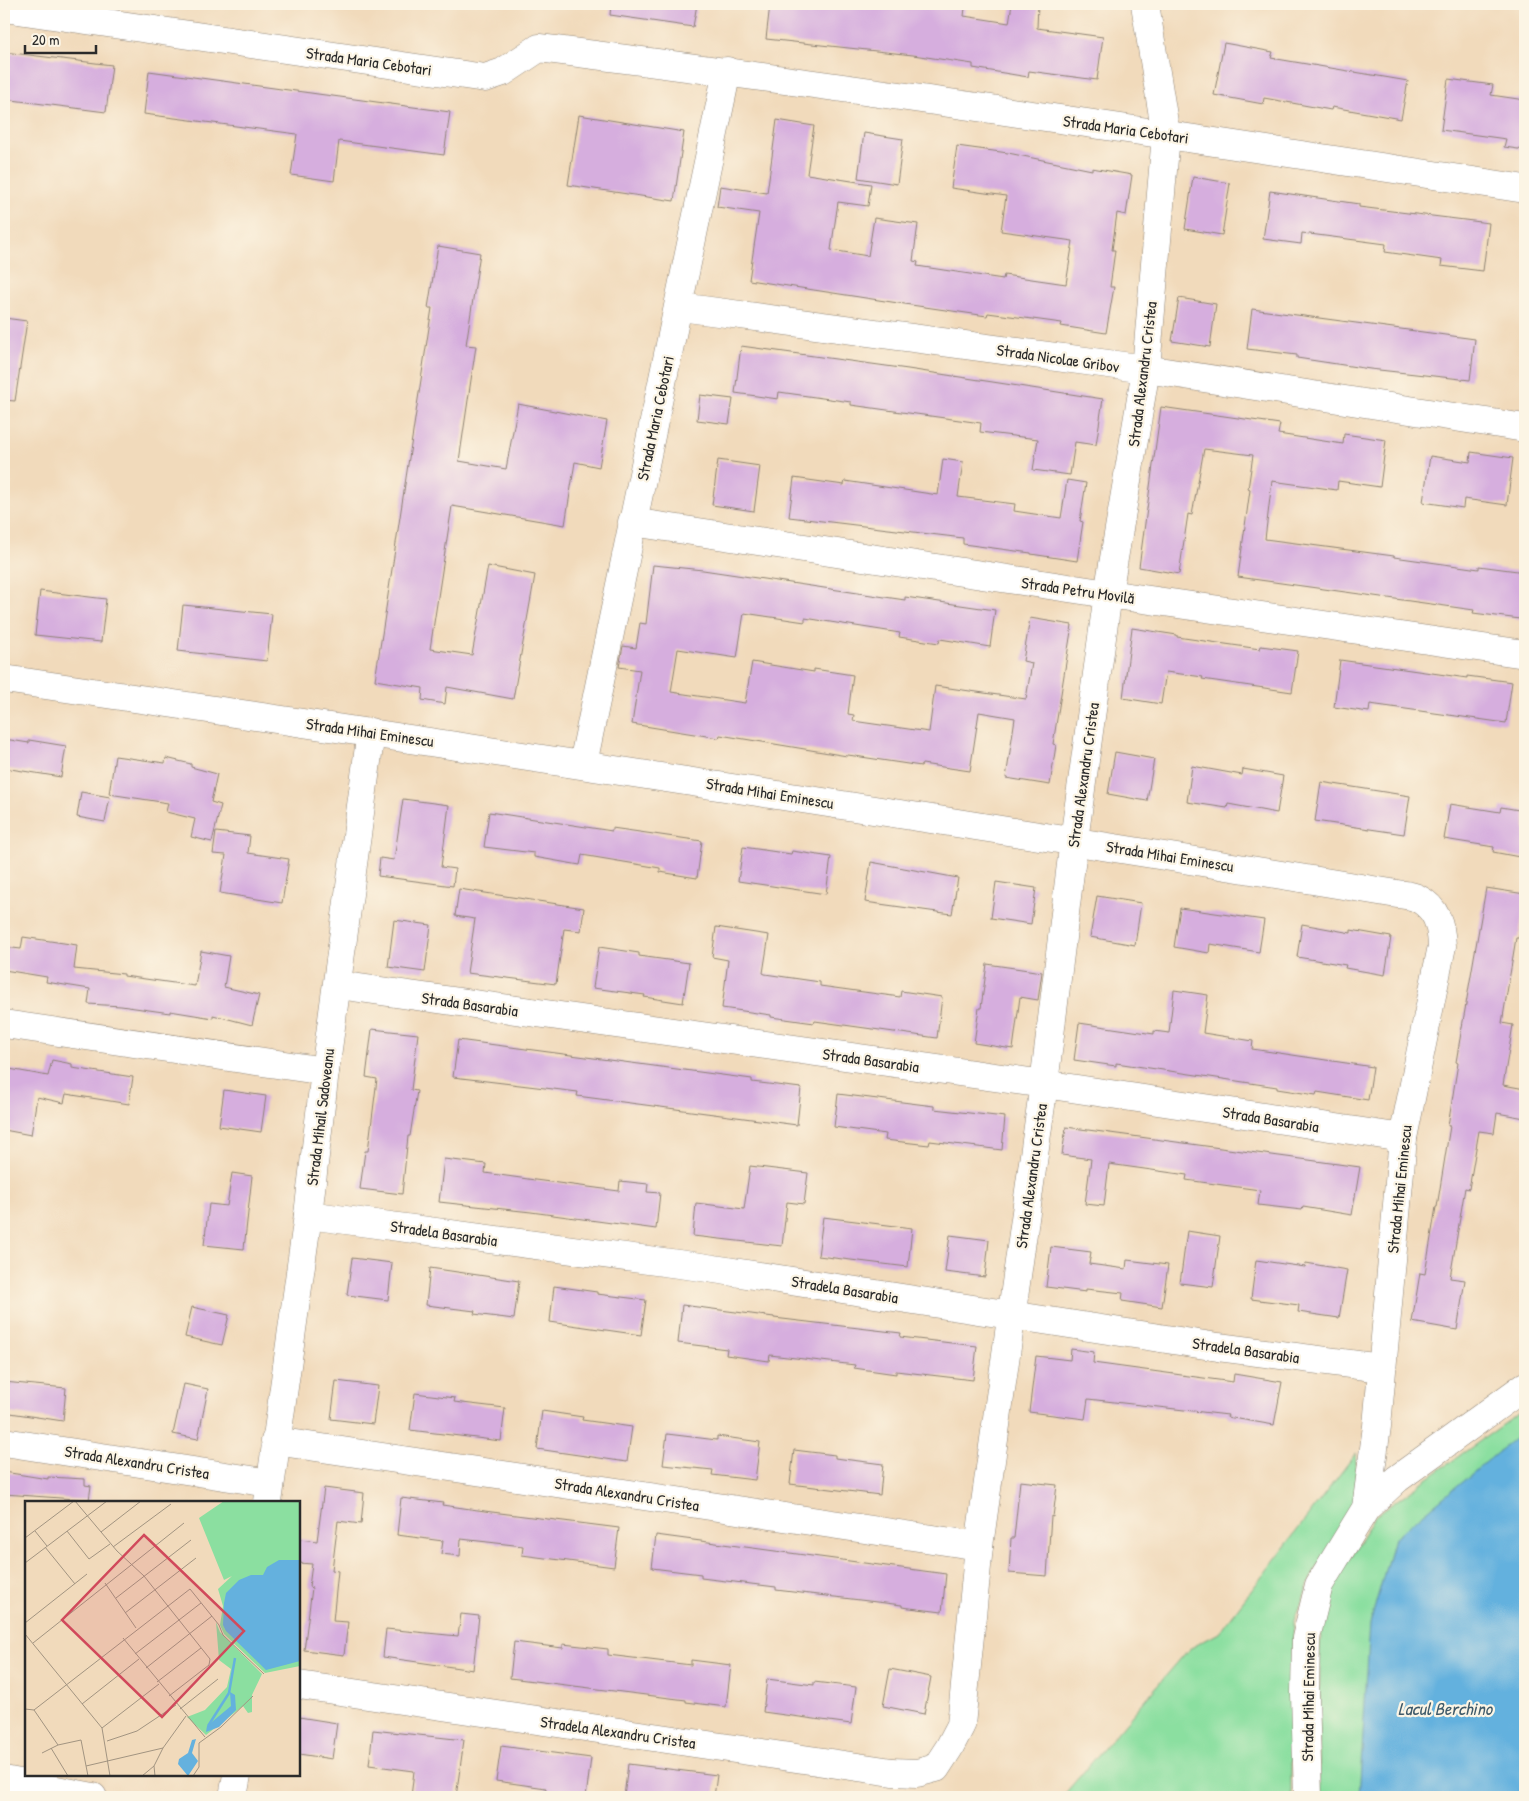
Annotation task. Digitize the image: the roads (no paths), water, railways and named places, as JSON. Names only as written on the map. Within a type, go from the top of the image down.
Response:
[{"type":"street","name":"Strada Alexandru Cristea","points":[[936,1768],[961,1726],[979,1546],[1044,1084],[1074,840],[1108,594],[1146,369],[1166,134],[1145,4]]},
{"type":"street","name":"Strada Maria Cebotari","points":[[4,8],[486,78],[504,72],[539,48],[726,71],[1166,134],[1525,189]]},
{"type":"street","name":"Strada Maria Cebotari","points":[[583,764],[632,522],[680,307],[726,71]]},
{"type":"street","name":"Strada Nicolae Gribov","points":[[680,307],[1146,369],[1525,428]]},
{"type":"street","name":"Strada Petru Movilă","points":[[632,522],[1108,594],[1525,654]]},
{"type":"street","name":"Strada Mihai Eminescu","points":[[4,679],[371,732],[1074,840],[1407,896],[1417,898],[1432,909],[1441,926],[1442,946],[1403,1138],[1377,1426],[1366,1508],[1319,1585],[1306,1638],[1305,1694],[1308,1797]]},
{"type":"street","name":"Strada Mihail Sadoveanu","points":[[269,1493],[308,1215],[325,1071],[371,732]]},
{"type":"street","name":"Strada Basarabia","points":[[338,985],[1044,1084],[1403,1138]]},
{"type":"street","points":[[4,1024],[325,1071]]},
{"type":"street","name":"Stradela Basarabia","points":[[308,1215],[701,1267],[1218,1347],[1381,1368]]},
{"type":"street","points":[[1366,1508],[1397,1479],[1525,1386]]},
{"type":"street","name":"Strada Alexandru Cristea","points":[[275,1441],[979,1546]]},
{"type":"street","name":"Strada Alexandru Cristea","points":[[4,1442],[269,1493]]},
{"type":"street","name":"Stradela Alexandru Cristea","points":[[300,1685],[892,1772],[916,1774],[936,1768]]},
{"type":"street","points":[[234,1797],[237,1776]]},
{"type":"street","points":[[4,1780],[93,1797]]},
{"type":"water","name":"Lacul Berchino","points":[[1525,1430],[1525,1797],[1359,1797],[1370,1624],[1394,1538]]}]
